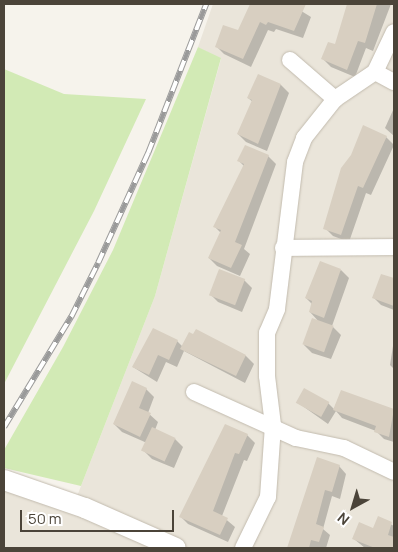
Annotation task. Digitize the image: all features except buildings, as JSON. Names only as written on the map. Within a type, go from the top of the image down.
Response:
[{"type":"street","points":[[243,548],[268,497],[273,425],[267,376],[267,333],[277,309],[282,248],[294,162],[304,138],[335,99],[375,72],[394,32]]},
{"type":"street","points":[[290,60],[335,99]]},
{"type":"street","points":[[375,72],[394,82]]},
{"type":"street","points":[[282,248],[394,248]]},
{"type":"street","points":[[194,392],[273,425],[296,438],[344,448],[394,472]]},
{"type":"street","points":[[7,481],[85,508],[170,547]]},
{"type":"shaded area","points":[[213,4],[394,4],[394,548],[4,548],[4,481],[74,504],[155,296],[221,59],[198,47]]},
{"type":"green space","points":[[198,47],[221,58],[155,296],[81,486],[4,468],[4,450],[63,347],[113,250]]},
{"type":"green space","points":[[4,69],[64,94],[146,99],[94,211],[4,384]]},
{"type":"railway","points":[[4,427],[71,317],[98,263],[148,153],[206,4]]}]
